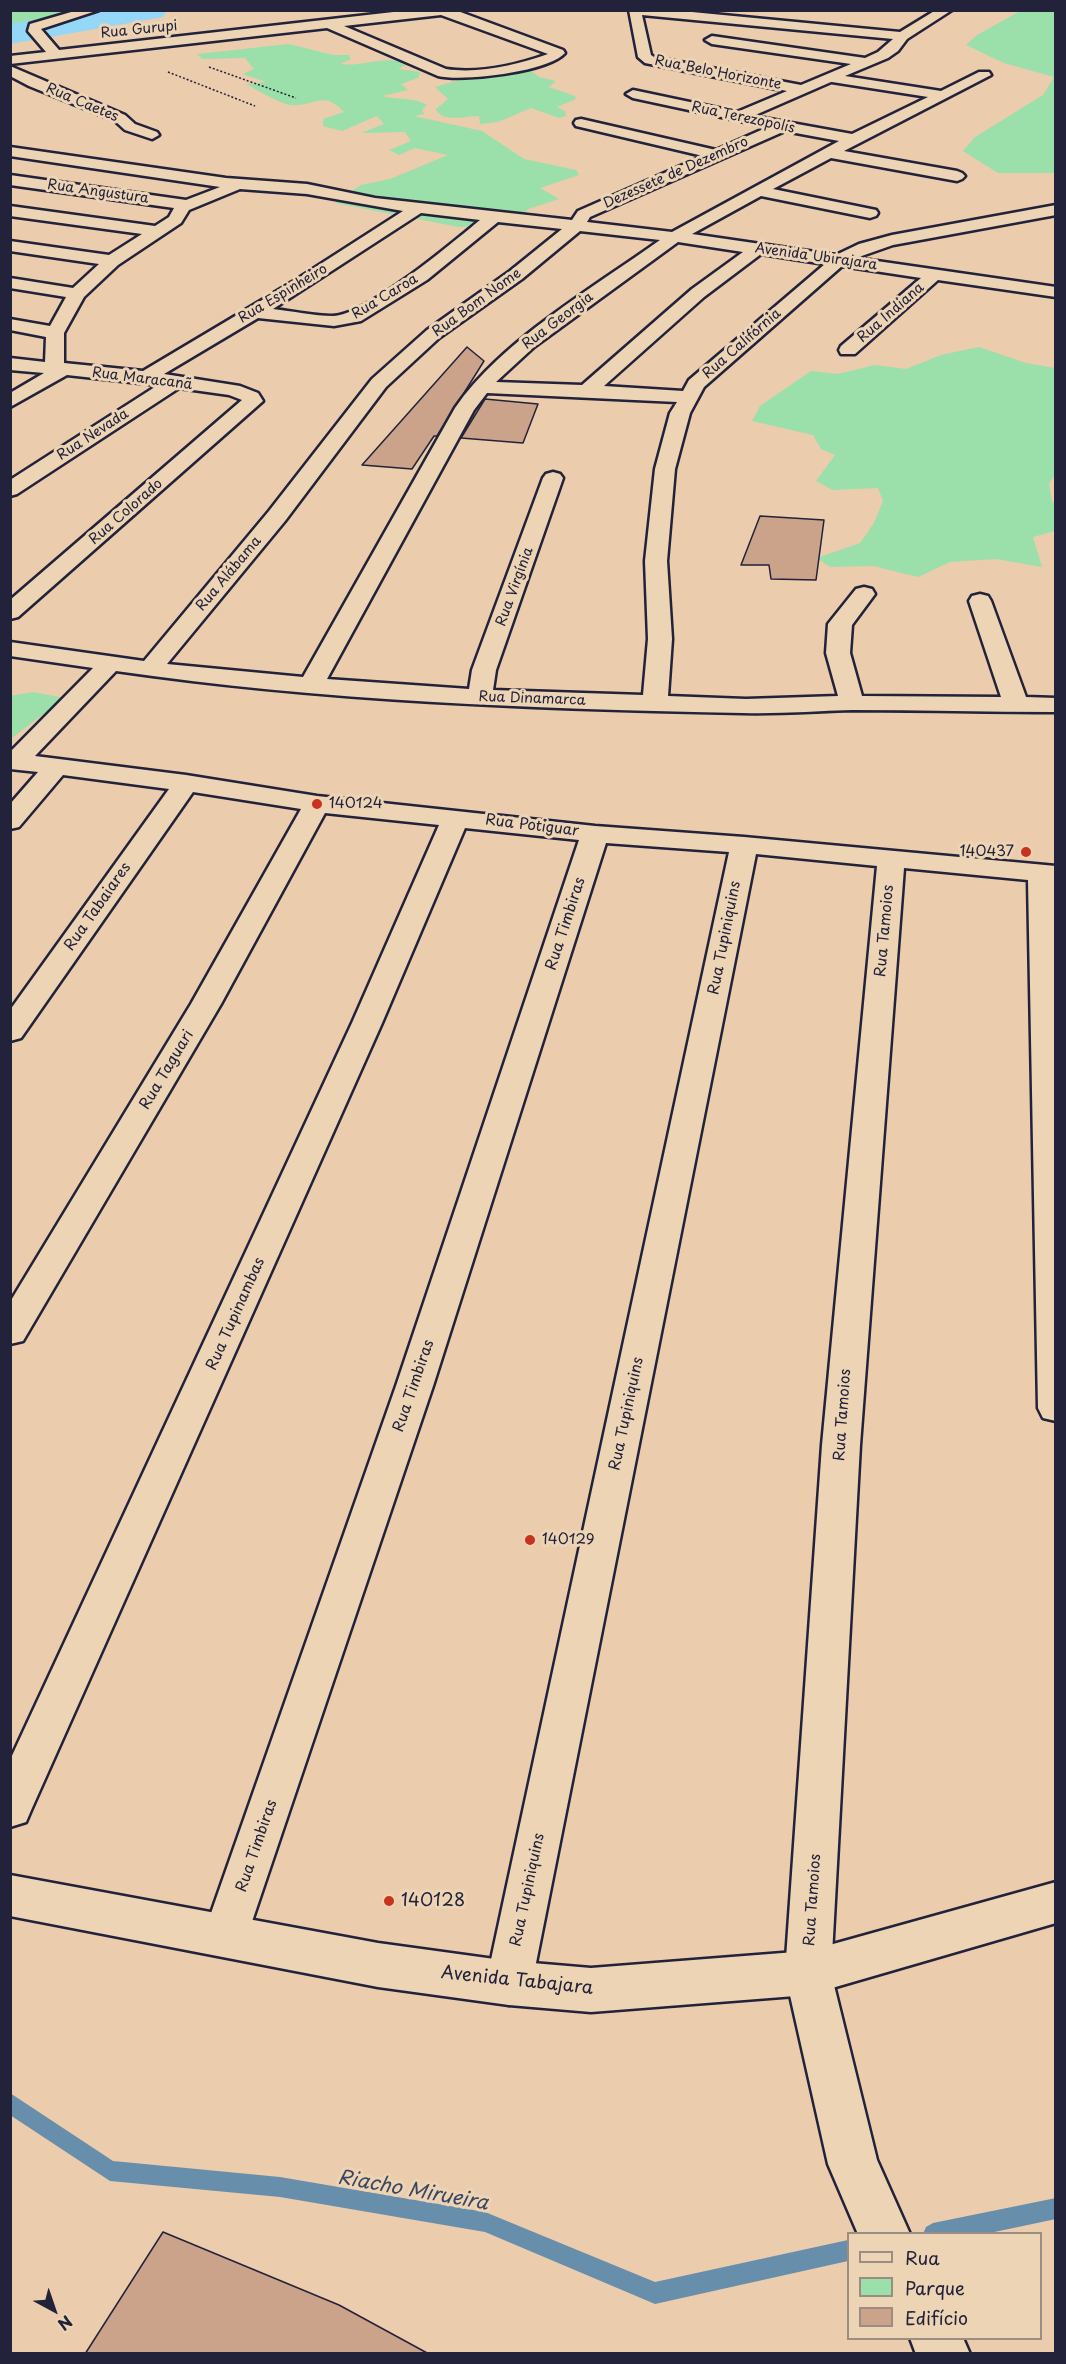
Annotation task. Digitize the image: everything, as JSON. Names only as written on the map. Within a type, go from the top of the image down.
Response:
[{"type":"street","points":[[55,54],[34,29],[93,10]]},
{"type":"street","name":"Rua Gurupi","points":[[10,60],[411,12],[449,10]]},
{"type":"street","points":[[327,23],[443,73],[455,75],[490,72],[550,58],[558,53],[443,11]]},
{"type":"street","points":[[635,11],[902,36]]},
{"type":"street","name":"Rua Belo Horizonte","points":[[635,11],[646,33],[645,57],[650,60],[805,90]]},
{"type":"street","points":[[921,13],[943,13]]},
{"type":"street","points":[[740,116],[868,62],[893,48],[902,36],[943,13]]},
{"type":"street","points":[[696,39],[868,62]]},
{"type":"street","name":"Rua Caetes","points":[[10,70],[120,118],[130,127],[152,135]]},
{"type":"street","name":"Rua Georgia","points":[[311,685],[454,427],[482,387],[528,343],[675,237],[757,191],[984,75]]},
{"type":"street","points":[[832,78],[941,95]]},
{"type":"street","name":"Rua Terezopolis","points":[[633,94],[740,116],[781,127],[855,140]]},
{"type":"street","points":[[581,123],[718,155]]},
{"type":"street","name":"Dezessete de Dezembro","points":[[577,225],[584,214],[781,127]]},
{"type":"street","name":"Avenida Ubirajara","points":[[10,151],[238,184],[307,189],[356,200],[675,237],[1056,292]]},
{"type":"street","points":[[831,153],[957,176]]},
{"type":"street","name":"Rua Angustura","points":[[10,180],[186,205]]},
{"type":"street","points":[[10,401],[58,370],[54,333],[77,294],[112,261],[175,220],[186,205],[238,184]]},
{"type":"street","points":[[757,191],[870,213]]},
{"type":"street","name":"Rua Espinheiro","points":[[146,377],[255,312],[418,208]]},
{"type":"street","name":"Rua Califórnia","points":[[655,704],[660,639],[656,561],[665,469],[680,413],[696,384],[838,261],[856,250],[879,241],[1056,210]]},
{"type":"street","name":"Rua Angustura","points":[[10,211],[157,231]]},
{"type":"street","name":"Rua Caroa","points":[[255,312],[334,321],[355,317],[421,276],[495,216]]},
{"type":"street","name":"Rua Bom Nome","points":[[304,477],[379,383],[433,334],[516,275],[577,225]]},
{"type":"street","points":[[10,246],[112,261]]},
{"type":"street","points":[[587,391],[698,293],[758,249]]},
{"type":"street","name":"Rua Indiana","points":[[848,350],[934,275]]},
{"type":"street","points":[[10,283],[77,294]]},
{"type":"street","points":[[10,324],[54,333]]},
{"type":"street","name":"Rua Maracanã","points":[[10,364],[146,377],[245,393],[253,401],[242,412]]},
{"type":"street","name":"Rua Nevada","points":[[10,489],[175,382]]},
{"type":"street","points":[[482,387],[537,391],[638,392],[689,397]]},
{"type":"street","name":"Rua Colorado","points":[[10,612],[242,412]]},
{"type":"street","name":"Rua Alábama","points":[[151,668],[269,525],[304,477]]},
{"type":"street","name":"Rua Virgínia","points":[[480,697],[484,670],[553,478]]},
{"type":"street","points":[[852,703],[838,653],[840,624],[864,594]]},
{"type":"street","points":[[980,601],[1016,704]]},
{"type":"street","name":"Rua Dinamarca","points":[[10,649],[151,668],[311,685],[480,697],[655,704],[787,706],[852,703],[1056,705]]},
{"type":"street","points":[[13,761],[111,663]]},
{"type":"street","name":"Rua Potiguar","points":[[13,761],[186,783],[317,804],[595,834],[744,845],[1048,873]]},
{"type":"street","points":[[10,821],[54,768]]},
{"type":"street","name":"Rua Tabaiares","points":[[10,1032],[186,783]]},
{"type":"street","name":"Rua Taguari","points":[[10,1332],[206,1004],[317,804]]},
{"type":"street","name":"Rua Tupinambas","points":[[10,1808],[352,1055],[456,818]]},
{"type":"street","name":"Rua Timbiras","points":[[226,1936],[474,1207],[595,834]]},
{"type":"street","name":"Rua Tupiniquins","points":[[509,1983],[744,845]]},
{"type":"street","name":"Rua Tamoios","points":[[883,2229],[852,2164],[808,1973],[841,1445],[891,858]]},
{"type":"street","points":[[1048,873],[1056,1408]]},
{"type":"street","name":"Avenida Tabajara","points":[[10,1895],[378,1965],[509,1983],[591,1990],[808,1973],[1056,1902]]},
{"type":"street","points":[[937,2340],[943,2354]]},
{"type":"path","points":[[146,45],[296,98]]},
{"type":"path","points":[[109,49],[255,106]]},
{"type":"green space","points":[[1022,10],[1055,11],[1055,173],[998,173],[963,151],[975,137],[1043,95],[1054,77],[1004,63],[966,45],[977,35]]},
{"type":"green space","points":[[11,11],[79,11],[20,27],[27,40],[11,43]]},
{"type":"green space","points":[[289,44],[333,55],[349,55],[351,59],[340,64],[391,60],[407,64],[398,69],[420,72],[418,78],[401,84],[408,90],[382,96],[422,102],[427,105],[422,110],[424,114],[414,116],[482,131],[524,159],[576,170],[579,175],[540,188],[559,199],[528,209],[517,224],[459,227],[335,203],[361,185],[390,179],[448,155],[415,148],[399,155],[389,150],[411,141],[405,132],[361,133],[384,124],[377,116],[342,131],[323,126],[323,119],[344,112],[337,105],[324,100],[298,105],[280,102],[246,84],[266,82],[243,74],[254,69],[245,58],[202,59],[197,54]]},
{"type":"green space","points":[[529,69],[539,77],[556,81],[549,87],[575,96],[576,99],[557,107],[565,111],[566,116],[559,118],[531,108],[498,122],[480,124],[479,116],[448,117],[443,116],[436,109],[448,99],[435,87],[456,81]]},
{"type":"green space","points":[[979,347],[1026,363],[1055,368],[1055,476],[1049,483],[1052,501],[1055,505],[1055,531],[1033,537],[1042,567],[996,559],[950,562],[918,577],[873,566],[830,567],[817,558],[860,543],[874,523],[883,501],[878,488],[833,490],[816,481],[835,455],[821,449],[813,435],[752,421],[760,406],[811,371],[838,374],[875,365],[906,369],[941,355]]},
{"type":"green space","points":[[33,692],[65,698],[11,737],[10,696]]},
{"type":"building","points":[[467,347],[484,361],[437,436],[434,436],[412,469],[362,465]]},
{"type":"building","points":[[485,399],[538,404],[523,443],[461,438]]},
{"type":"building","points":[[760,516],[824,520],[816,580],[771,579],[769,565],[741,565]]},
{"type":"building","points":[[163,2232],[339,2305],[429,2354],[85,2354]]},
{"type":"waterway","points":[[10,34],[152,10]]},
{"type":"waterway","name":"Riacho Mirueira","points":[[10,2103],[110,2171],[280,2187],[485,2222],[655,2293],[847,2251]]},
{"type":"waterway","name":"Riacho Mirueira","points":[[942,2232],[1056,2208]]},
{"type":"place","name":"140124","points":[[317,804]]},
{"type":"place","name":"140437","points":[[1026,852]]},
{"type":"place","name":"140129","points":[[530,1540]]},
{"type":"place","name":"140128","points":[[389,1901]]}]
